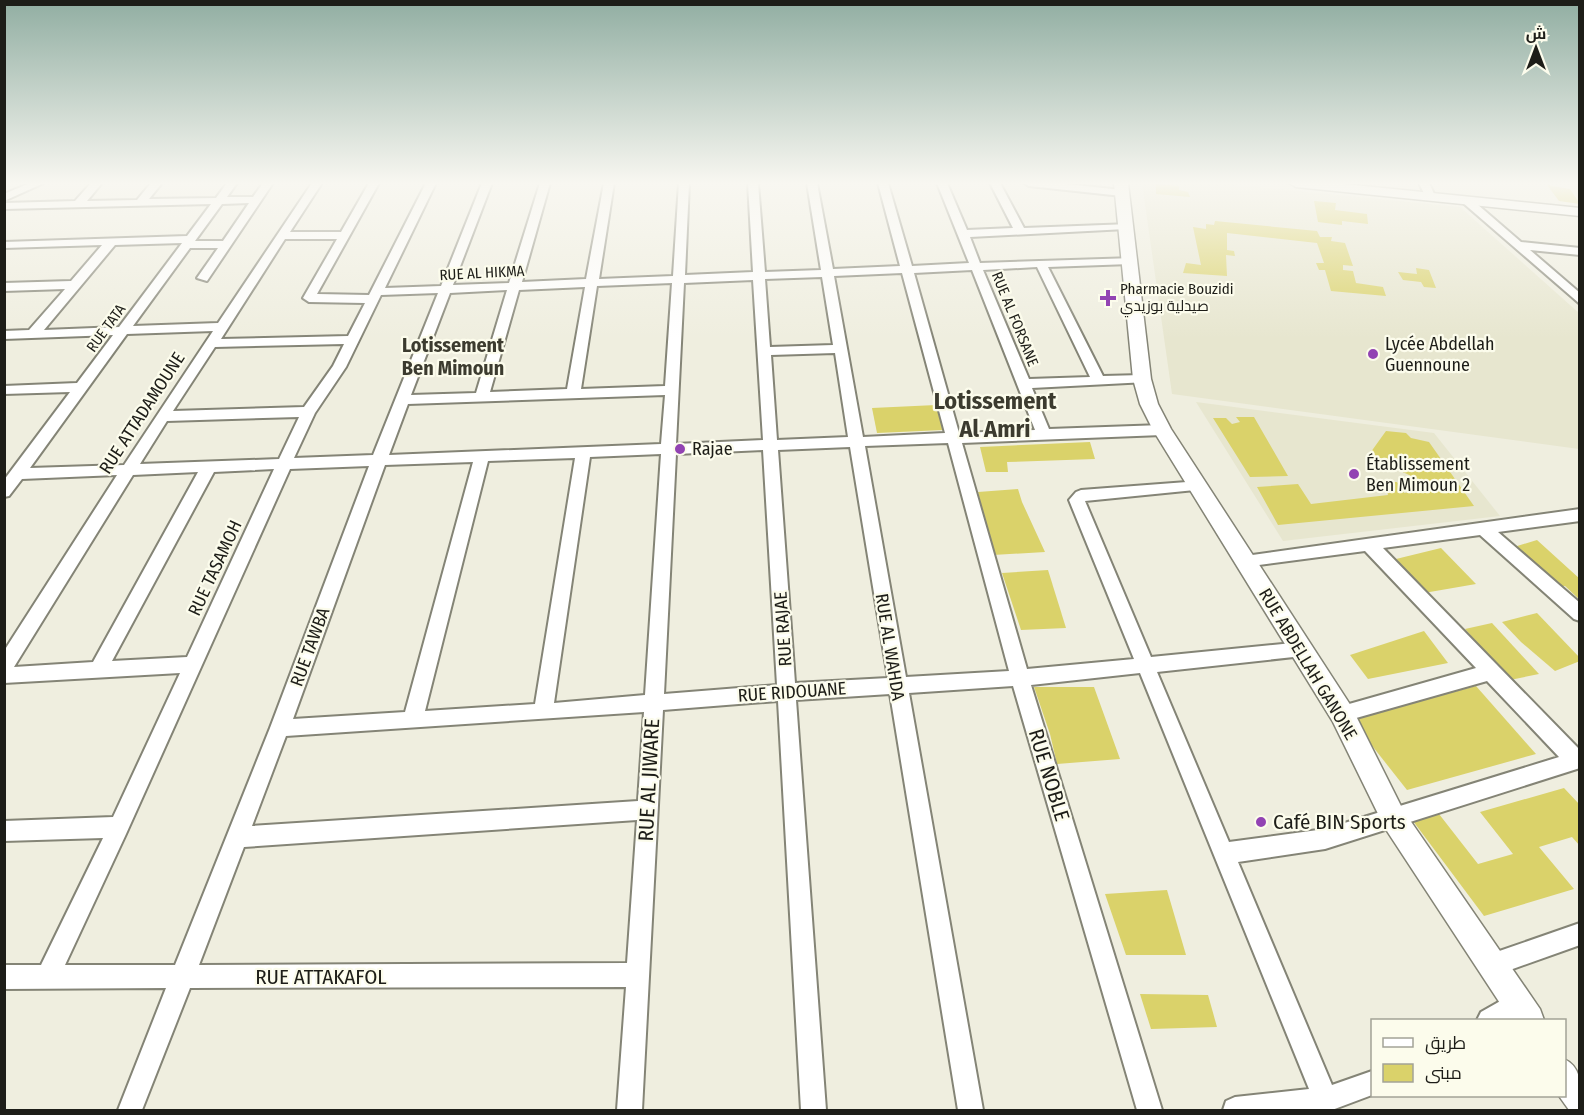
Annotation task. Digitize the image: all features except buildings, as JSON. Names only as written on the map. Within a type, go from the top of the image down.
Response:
[{"type":"street","name":"RUE TATA","points":[[4,492],[193,235]]},
{"type":"street","points":[[203,278],[232,235]]},
{"type":"street","points":[[283,236],[342,235]]},
{"type":"street","name":"RUE AL HIKMA","points":[[344,235],[309,298],[374,296],[514,286],[1130,260]]},
{"type":"street","name":"RUE TASAMOH","points":[[47,977],[119,827],[190,665],[308,412],[339,367],[405,235]]},
{"type":"street","name":"RUE TAWBA","points":[[130,1110],[280,728],[379,460],[467,235]]},
{"type":"street","points":[[482,395],[529,235]]},
{"type":"street","points":[[573,393],[600,235]]},
{"type":"street","name":"RUE AL JIWARE","points":[[630,1110],[681,235]]},
{"type":"street","name":"RUE RAJAE","points":[[756,235],[814,1110]]},
{"type":"street","name":"RUE AL WAHDA","points":[[821,235],[971,1110]]},
{"type":"street","name":"RUE NOBLE","points":[[897,235],[1020,678],[1150,1110]]},
{"type":"street","name":"RUE AL FORSANE","points":[[963,235],[1044,434]]},
{"type":"street","name":"RUE ABDELLAH GANONE","points":[[1127,235],[1142,380],[1149,404],[1162,430],[1195,485],[1303,649],[1342,714],[1394,819],[1524,1012]]},
{"type":"street","points":[[1506,235],[1580,300]]},
{"type":"street","name":"RUE ATTADAMOUNE","points":[[4,667],[163,416],[283,236]]},
{"type":"street","points":[[4,245],[111,242],[226,244]]},
{"type":"street","points":[[33,334],[111,242]]},
{"type":"street","points":[[1518,245],[1580,252]]},
{"type":"street","points":[[1041,264],[1099,381]]},
{"type":"street","points":[[4,287],[76,285]]},
{"type":"street","points":[[4,335],[222,327]]},
{"type":"street","points":[[212,342],[352,340]]},
{"type":"street","points":[[764,351],[841,349]]},
{"type":"street","points":[[1023,384],[1142,380]]},
{"type":"street","points":[[4,390],[83,387]]},
{"type":"street","points":[[402,400],[482,395],[671,390]]},
{"type":"street","points":[[163,416],[308,412]]},
{"type":"street","points":[[18,474],[1162,430]]},
{"type":"street","points":[[543,712],[583,452]]},
{"type":"street","points":[[413,719],[443,614],[482,457]]},
{"type":"street","points":[[99,669],[210,465]]},
{"type":"street","points":[[1195,485],[1077,497],[1145,667],[1225,853],[1326,1100]]},
{"type":"street","points":[[1244,561],[1580,515]]},
{"type":"street","points":[[1483,528],[1580,614]]},
{"type":"street","points":[[1225,853],[1325,839],[1394,819],[1577,759],[1490,672],[1368,543]]},
{"type":"street","name":"RUE RIDOUANE","points":[[280,728],[1020,678],[1303,649]]},
{"type":"street","points":[[4,675],[190,665]]},
{"type":"street","points":[[1342,714],[1490,672]]},
{"type":"street","points":[[237,837],[647,810]]},
{"type":"street","points":[[4,831],[119,827]]},
{"type":"street","points":[[1493,964],[1580,934]]},
{"type":"street","name":"RUE ATTAKAFOL","points":[[4,977],[638,975]]},
{"type":"street","points":[[1493,1019],[1524,1012]]},
{"type":"street","points":[[1566,1079],[1580,1099]]},
{"type":"street","points":[[1235,1110],[1326,1100],[1371,1083]]},
{"type":"shaded area","name":"Lycée Abdellah Guennoune","points":[[1149,235],[1491,235],[1579,313],[1579,449],[1172,394]]},
{"type":"shaded area","name":"Établissement Ben Mimoun 2","points":[[1196,402],[1434,433],[1500,516],[1283,541]]},
{"type":"place","name":"Pharmacie Bouzidi صيدلية بوزيدي","points":[[1108,298]]},
{"type":"place","name":"Lycée Abdellah Guennoune","points":[[1373,354]]},
{"type":"place","name":"Rajae","points":[[680,449]]},
{"type":"place","name":"Établissement Ben Mimoun 2","points":[[1354,474]]},
{"type":"place","name":"Café BIN Sports","points":[[1261,822]]},
{"type":"district","name":"Lotissement Ben Mimoun","points":[[453,356]]},
{"type":"district","name":"Lotissement Al Amri","points":[[995,415]]}]
